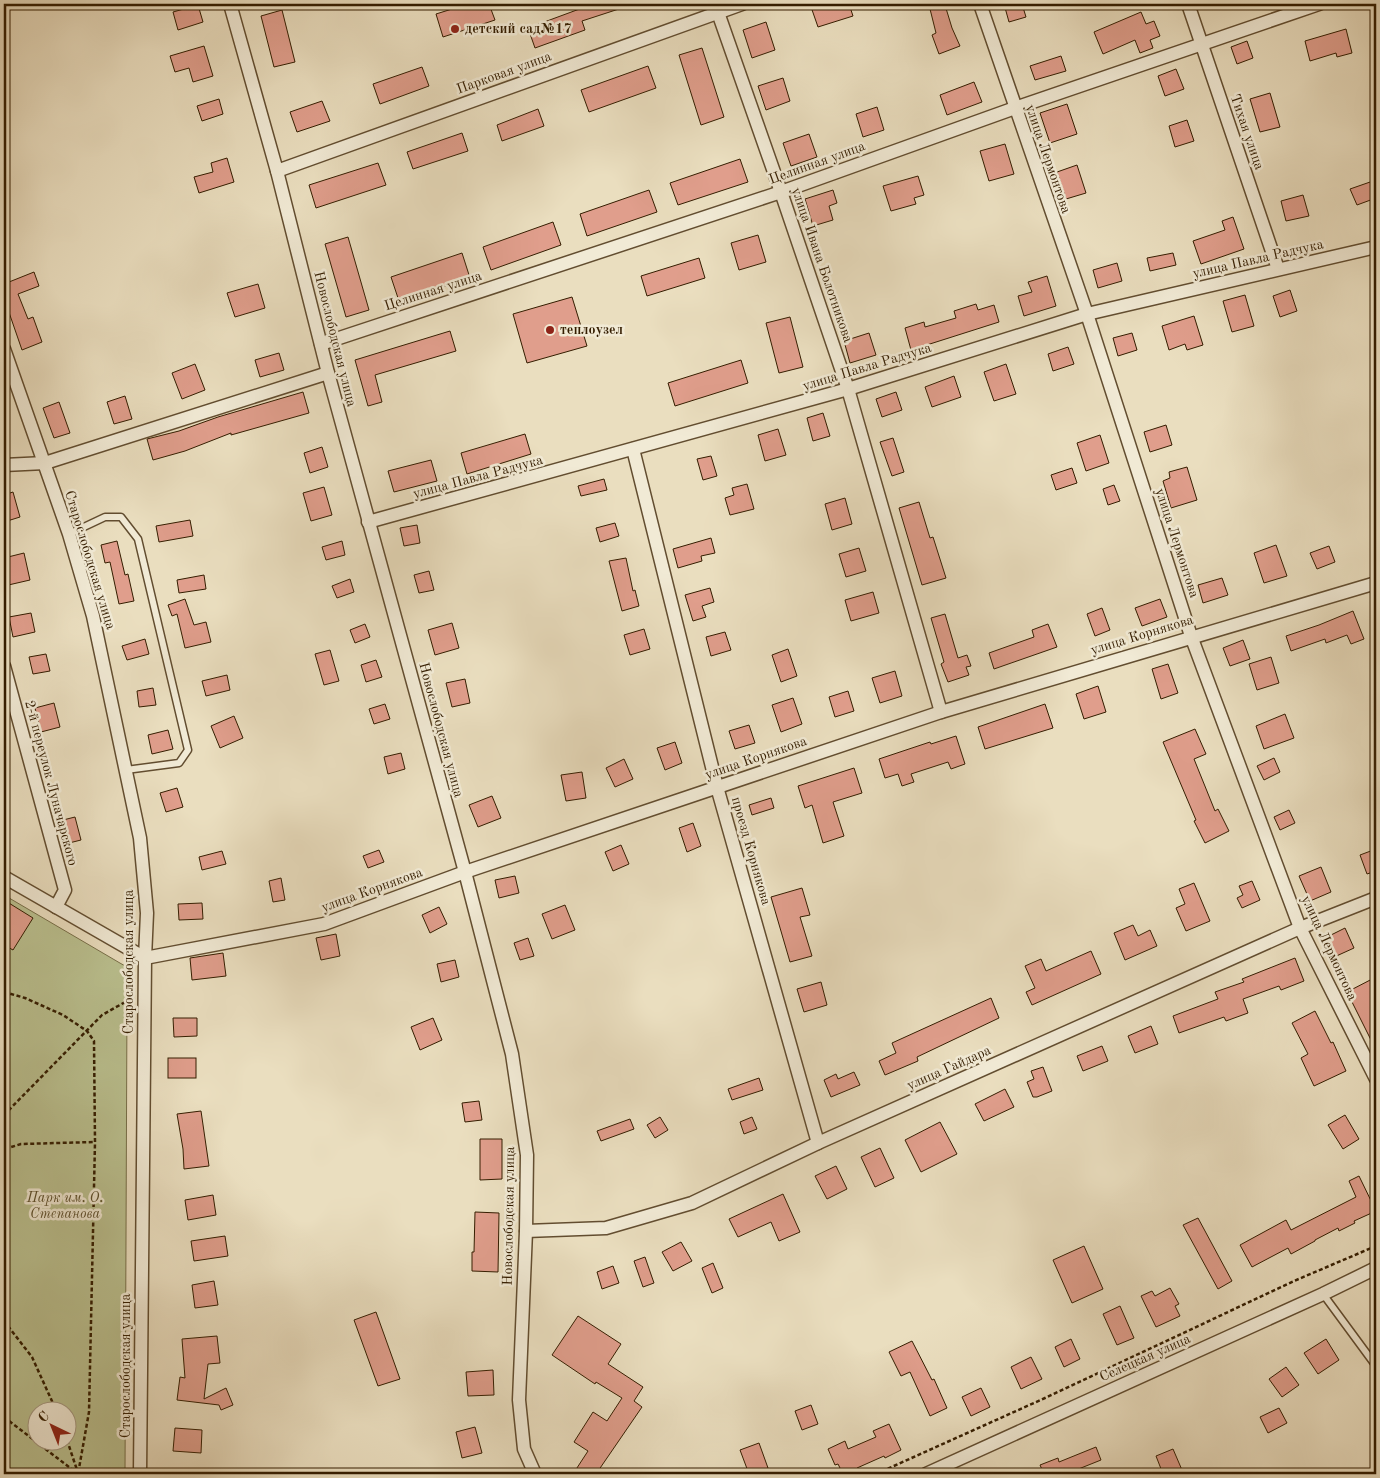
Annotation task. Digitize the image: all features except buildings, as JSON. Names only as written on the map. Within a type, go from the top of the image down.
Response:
[{"type":"street","name":"Новослободская улица","points":[[230,4],[277,171],[328,373],[512,1054],[527,1155],[526,1231],[518,1400],[524,1449],[535,1474]]},
{"type":"street","name":"Парковая улица","points":[[277,171],[716,8],[742,4]]},
{"type":"street","name":"улица Лермонтова","points":[[980,4],[1087,314],[1191,636],[1300,928],[1376,1079]]},
{"type":"street","name":"Тихая улица","points":[[1188,4],[1278,269]]},
{"type":"street","name":"Целинная улица","points":[[321,344],[781,192],[1015,108],[1319,4]]},
{"type":"street","name":"улица Ивана Болотникова","points":[[716,8],[848,389],[941,712]]},
{"type":"street","name":"улица Павла Радчука","points":[[368,522],[848,389],[1087,314],[1376,246]]},
{"type":"street","name":"Старослободская улица","points":[[4,349],[69,534],[93,616],[140,838],[147,913],[140,1474]]},
{"type":"street","points":[[4,466],[45,463],[328,373]]},
{"type":"street","name":"проезд Корнякова","points":[[632,450],[717,787],[818,1143]]},
{"type":"street","name":"улица Корнякова","points":[[145,958],[324,924],[464,872],[941,712],[1191,636],[1376,583]]},
{"type":"street","name":"2-й переулок Луначарского","points":[[4,666],[64,890],[56,907]]},
{"type":"street","points":[[4,877],[145,958]]},
{"type":"street","name":"улица Гайдара","points":[[526,1231],[606,1228],[692,1204],[818,1143],[1300,928],[1376,898]]},
{"type":"street","name":"Селецкая улица","points":[[926,1474],[944,1470],[1376,1268]]},
{"type":"lane","points":[[69,534],[105,517],[122,517],[138,539],[188,750],[179,763],[126,770]]},
{"type":"lane","points":[[1323,1294],[1376,1366]]},
{"type":"path","points":[[4,992],[25,998],[63,1015],[88,1031],[94,1042],[95,1142],[89,1412],[78,1474],[70,1450]]},
{"type":"path","points":[[4,1115],[102,1015],[127,1001]]},
{"type":"path","points":[[4,1204],[4,1148],[21,1144],[95,1142]]},
{"type":"path","points":[[876,1474],[1028,1406],[1294,1280],[1376,1246]]},
{"type":"path","points":[[4,1321],[32,1357],[51,1400]]},
{"type":"path","points":[[4,1417],[78,1474]]},
{"type":"green space","name":"Парк им. О. Степанова","points":[[4,895],[125,966],[127,1001],[125,1474],[4,1474]]},
{"type":"place","name":"детский сад№17","points":[[455,29]]},
{"type":"place","name":"теплоузел","points":[[550,330]]}]
